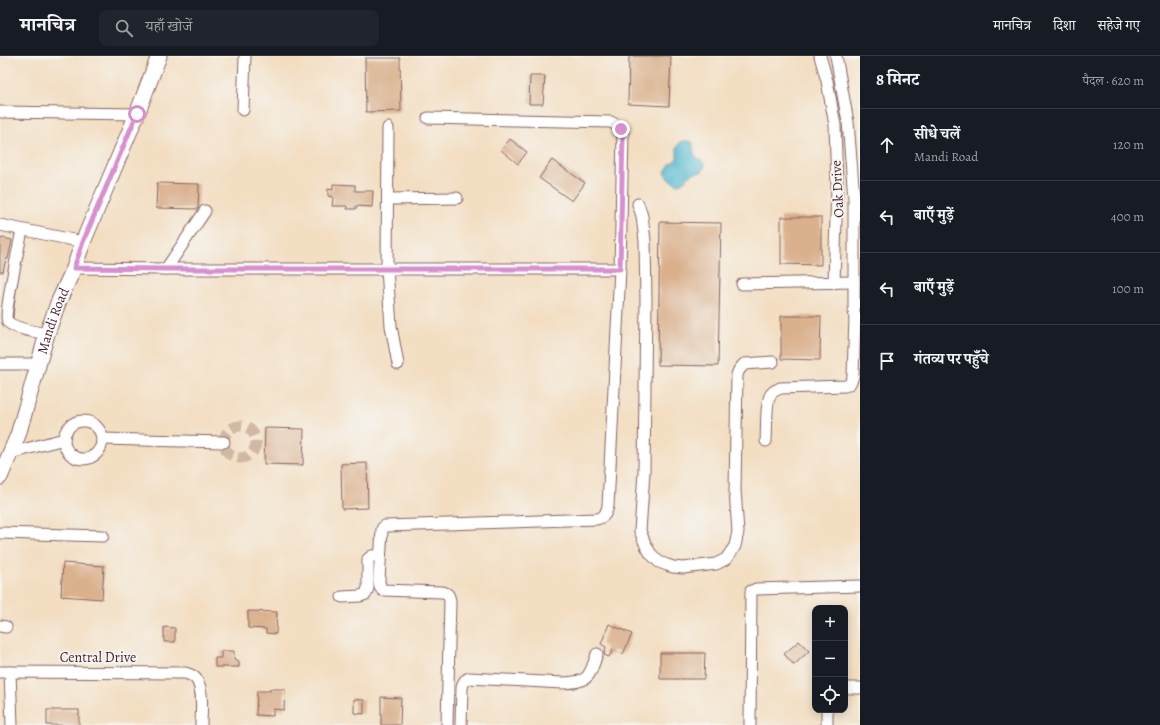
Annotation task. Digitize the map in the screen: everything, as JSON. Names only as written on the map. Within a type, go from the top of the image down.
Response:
[{"type":"street","name":"Mandi Road","points":[[0,477],[22,424],[47,334],[58,303],[74,268],[83,242],[137,114],[159,56]]},
{"type":"street","points":[[243,110],[245,56]]},
{"type":"street","points":[[820,56],[827,81],[835,126],[837,186],[834,283]]},
{"type":"street","name":"Oak Drive","points":[[766,440],[768,401],[770,394],[784,388],[845,386],[849,385],[853,376],[858,317],[854,312],[857,192],[848,122],[836,56]]},
{"type":"street","points":[[0,112],[137,114]]},
{"type":"street","points":[[428,118],[611,122],[617,125],[623,134],[620,269],[608,506],[605,515],[602,518],[597,519],[384,526],[382,529],[379,583],[382,590],[442,592],[447,593],[449,596],[450,646],[447,725]]},
{"type":"street","points":[[388,128],[389,199],[387,269],[391,326],[398,364]]},
{"type":"street","points":[[389,199],[457,198]]},
{"type":"street","points":[[638,204],[642,216],[645,241],[646,301],[644,472],[640,531],[646,546],[659,562],[673,567],[716,564],[726,559],[732,551],[737,540],[738,532],[735,490],[737,375],[744,364],[774,362]]},
{"type":"street","points":[[166,269],[204,211]]},
{"type":"street","points":[[0,225],[83,242]]},
{"type":"street","points":[[22,230],[4,301],[3,321],[47,334]]},
{"type":"street","points":[[74,268],[620,269]]},
{"type":"street","points":[[742,284],[854,282]]},
{"type":"street","points":[[0,364],[39,364]]},
{"type":"street","points":[[83,421],[94,424],[98,428],[102,439],[99,450],[95,454],[83,458],[78,457],[68,450],[64,439],[68,428],[72,424],[83,421]]},
{"type":"street","points":[[11,453],[64,439]]},
{"type":"street","points":[[102,439],[224,442]]},
{"type":"street","points":[[0,533],[103,536]]},
{"type":"street","points":[[342,597],[360,596],[366,594],[368,588],[368,559],[372,556],[380,555]]},
{"type":"street","points":[[750,725],[751,591],[756,588],[860,586]]},
{"type":"street","points":[[461,725],[462,688],[466,679],[474,678],[564,683],[576,682],[585,680],[590,673],[597,654]]},
{"type":"street","points":[[5,672],[12,725]]},
{"type":"street","name":"Central Drive","points":[[5,672],[185,673],[198,681],[201,694],[201,725]]},
{"type":"street","points":[[848,688],[860,688]]},
{"type":"street","points":[[827,713],[827,725]]},
{"type":"water","points":[[683,141],[693,143],[693,151],[695,155],[705,165],[702,172],[693,173],[682,183],[677,184],[667,178],[665,172],[670,164],[677,159],[677,146]]},
{"type":"building","points":[[629,56],[671,56],[669,106],[628,104]]},
{"type":"building","points":[[365,58],[400,58],[401,111],[366,112]]},
{"type":"building","points":[[530,76],[545,76],[543,104],[529,104]]},
{"type":"building","points":[[510,139],[527,152],[518,164],[501,150]]},
{"type":"building","points":[[552,160],[585,183],[572,201],[539,178]]},
{"type":"building","points":[[157,183],[199,184],[198,209],[156,208]]},
{"type":"building","points":[[333,184],[355,185],[355,191],[373,191],[372,207],[356,206],[356,209],[347,209],[347,206],[332,206],[333,197],[328,196],[328,189],[333,190]]},
{"type":"building","points":[[781,217],[821,217],[821,265],[781,264]]},
{"type":"building","points":[[660,222],[721,223],[718,366],[658,365]]},
{"type":"building","points":[[0,239],[12,240],[8,259],[6,259],[3,272],[0,272]]},
{"type":"building","points":[[781,316],[821,316],[820,360],[781,359]]},
{"type":"building","points":[[265,428],[304,429],[303,465],[264,464]]},
{"type":"building","points":[[367,463],[368,508],[342,509],[341,464]]},
{"type":"building","points":[[63,563],[104,566],[102,599],[61,596]]},
{"type":"building","points":[[248,611],[277,612],[276,634],[266,633],[266,629],[248,628]]},
{"type":"building","points":[[609,624],[632,634],[623,654],[613,650],[609,657],[604,655],[606,647],[601,644]]},
{"type":"building","points":[[164,627],[175,628],[175,642],[164,642]]},
{"type":"building","points":[[799,641],[809,651],[794,665],[784,654]]},
{"type":"building","points":[[221,651],[234,651],[234,659],[239,661],[239,667],[215,667],[215,658],[221,658]]},
{"type":"building","points":[[660,653],[705,653],[704,679],[660,679]]},
{"type":"building","points":[[270,689],[285,689],[284,710],[273,709],[273,716],[256,715],[257,691],[270,691]]},
{"type":"building","points":[[381,697],[401,698],[400,725],[381,725]]},
{"type":"building","points":[[354,699],[364,700],[364,714],[354,713]]},
{"type":"building","points":[[47,710],[79,710],[79,725],[47,725]]},
{"type":"tunnel","points":[[240,426],[246,427],[253,433],[256,442],[255,448],[249,455],[240,458],[234,457],[227,451],[224,442],[225,436],[231,429],[240,426]]},
{"type":"route","points":[[137,114],[83,242],[74,268],[620,269],[623,134],[621,129]]}]
